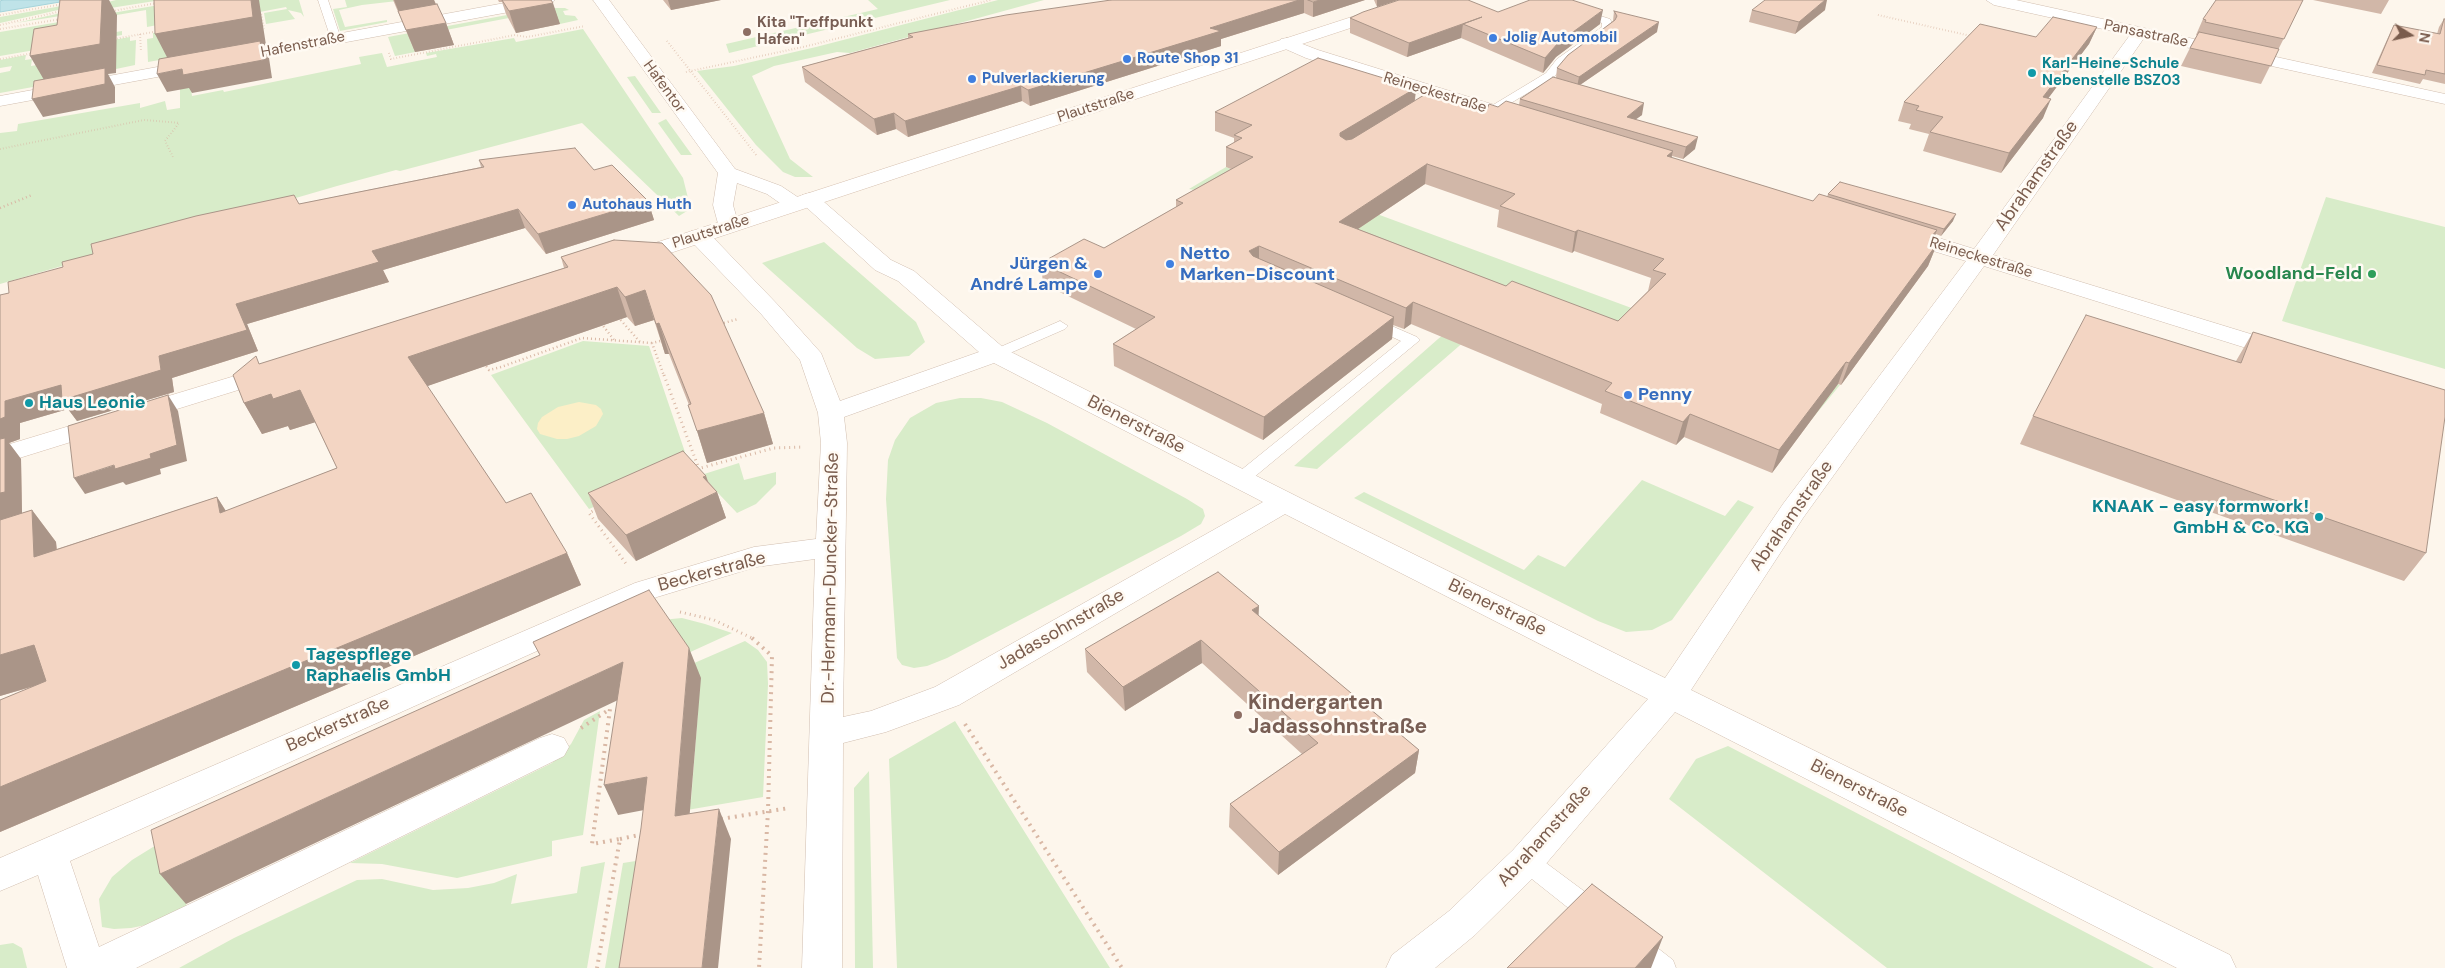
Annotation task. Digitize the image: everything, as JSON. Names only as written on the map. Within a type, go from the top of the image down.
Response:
[{"type":"street","name":"Hafenstraße","points":[[0,101],[547,0]]},
{"type":"street","name":"Hafentor","points":[[601,0],[728,173]]},
{"type":"street","name":"Plautstraße","points":[[606,266],[1420,0]]},
{"type":"street","name":"Pansastraße","points":[[1994,0],[2445,99]]},
{"type":"street","name":"Abrahamstraße","points":[[1406,968],[1462,923],[1526,860],[1671,694],[1794,511],[1980,257],[2140,32]]},
{"type":"street","name":"Reineckestraße","points":[[1287,43],[1435,100],[1492,110],[1540,125]]},
{"type":"street","points":[[728,226],[723,205],[728,173],[802,202]]},
{"type":"street","name":"Bienerstraße","points":[[802,202],[883,265],[906,276],[996,354],[1284,502],[2216,968]]},
{"type":"street","name":"Reineckestraße","points":[[1884,229],[2303,358]]},
{"type":"street","name":"Dr.-Hermann-Duncker-Straße","points":[[699,236],[770,310],[812,358],[833,428],[822,968]]},
{"type":"street","points":[[833,428],[996,354]]},
{"type":"street","points":[[0,456],[288,367]]},
{"type":"street","name":"Jadassohnstraße","points":[[828,733],[874,723],[947,696],[1284,502]]},
{"type":"street","name":"Beckerstraße","points":[[0,875],[646,590],[754,557],[830,547]]},
{"type":"street","points":[[96,968],[552,748]]},
{"type":"street","points":[[49,854],[87,968]]},
{"type":"lane","points":[[323,0],[336,39]]},
{"type":"lane","points":[[1492,110],[1550,75],[1561,61],[1607,28],[1606,21],[1570,9]]},
{"type":"lane","points":[[1241,479],[1412,340],[1357,316]]},
{"type":"lane","points":[[996,354],[1060,326]]},
{"type":"lane","points":[[1526,860],[1664,968]]},
{"type":"path","points":[[658,78],[812,45],[991,0]]},
{"type":"path","points":[[106,12],[164,2]]},
{"type":"path","points":[[0,15],[68,3]]},
{"type":"path","points":[[0,25],[63,10]]},
{"type":"path","points":[[252,14],[261,13],[268,52]]},
{"type":"path","points":[[1878,15],[1979,38]]},
{"type":"path","points":[[0,29],[68,18]]},
{"type":"path","points":[[388,51],[391,59],[514,34],[527,37],[585,26]]},
{"type":"path","points":[[112,39],[167,29]]},
{"type":"path","points":[[661,34],[692,70],[762,162]]},
{"type":"path","points":[[0,59],[37,52]]},
{"type":"path","points":[[0,149],[144,120],[179,123],[165,141],[173,156]]},
{"type":"path","points":[[0,208],[32,195]]},
{"type":"path","points":[[716,325],[770,310]]},
{"type":"path","points":[[616,314],[641,342]]},
{"type":"path","points":[[598,319],[614,340]]},
{"type":"path","points":[[480,356],[489,370],[582,338],[652,343],[670,338]]},
{"type":"path","points":[[652,343],[699,469]]},
{"type":"path","points":[[694,469],[774,448],[813,447],[833,428]]},
{"type":"path","points":[[598,509],[589,513],[596,525],[660,607],[714,620],[753,638],[772,656],[768,811],[759,968]]},
{"type":"path","points":[[947,696],[1122,968]]},
{"type":"path","points":[[552,748],[610,709],[592,844],[654,832]]},
{"type":"path","points":[[712,821],[826,802]]},
{"type":"path","points":[[597,968],[620,839]]},
{"type":"green space","points":[[116,0],[161,0],[16,23],[70,11]]},
{"type":"green space","points":[[259,0],[299,0],[304,17],[301,13],[288,10],[295,19],[266,24],[264,13],[287,9],[286,7],[223,19]]},
{"type":"green space","points":[[345,0],[406,0],[362,5],[339,10],[345,27],[387,20],[387,22],[340,31],[333,9],[347,7]]},
{"type":"green space","points":[[868,0],[950,0],[729,53],[726,44],[878,9]]},
{"type":"green space","points":[[998,0],[1044,0],[850,53],[837,52],[774,66],[752,76],[790,159],[813,177],[795,177],[783,172],[756,145],[697,71],[734,66],[816,47]]},
{"type":"green space","points":[[171,3],[173,22],[147,27],[146,10],[76,22],[75,39],[122,31],[122,35],[0,56],[0,32]]},
{"type":"green space","points":[[67,5],[67,8],[0,23],[0,17]]},
{"type":"green space","points":[[545,8],[565,8],[569,10],[563,11],[565,15],[575,16],[578,20],[560,24],[551,10],[409,37],[415,52],[395,56],[388,37]]},
{"type":"green space","points":[[175,29],[171,58],[148,62],[147,39],[153,38],[153,33]]},
{"type":"green space","points":[[583,29],[683,178],[690,206],[687,211],[679,216],[582,123],[337,186],[0,284],[0,133],[17,131],[18,124],[140,103],[140,108],[165,101],[167,110],[180,108],[180,83],[190,81],[192,96],[223,90],[224,92],[361,64],[359,57],[382,53],[387,67],[437,57],[436,54],[427,56],[426,53],[514,38],[516,42]]},
{"type":"green space","points":[[130,37],[130,41],[136,40],[135,65],[116,69],[116,46],[50,51]]},
{"type":"green space","points":[[26,55],[25,60],[32,59],[31,66],[50,63],[71,80],[0,93],[0,73],[10,71],[12,66],[0,68],[0,60]]},
{"type":"green space","points":[[635,76],[661,113],[652,113],[627,77]]},
{"type":"green space","points":[[666,119],[692,155],[681,155],[658,123]]},
{"type":"green space","points":[[1226,167],[1298,194],[1358,207],[1840,385],[1812,419],[1525,309],[1488,321],[1317,469],[1294,466],[1438,339],[1500,291],[1212,193],[1189,189]]},
{"type":"green space","name":"Woodland-Feld","points":[[2326,197],[2445,227],[2445,369],[2282,321]]},
{"type":"green space","points":[[824,242],[916,322],[925,342],[909,356],[875,359],[857,348],[762,263]]},
{"type":"green space","points":[[583,341],[649,346],[689,464],[589,509],[491,375]]},
{"type":"green space","points":[[960,398],[981,398],[1002,402],[1047,423],[1187,499],[1203,509],[1205,516],[1201,524],[1181,536],[947,658],[927,666],[914,668],[902,665],[897,658],[886,499],[888,460],[895,440],[910,418],[936,403]]},
{"type":"green space","points":[[739,463],[744,480],[776,472],[776,484],[756,504],[737,513],[701,475]]},
{"type":"green space","points":[[1642,480],[1725,516],[1738,500],[1754,507],[1672,620],[1652,630],[1626,632],[1598,621],[1354,498],[1364,492],[1524,570],[1538,555],[1565,567]]},
{"type":"green space","points":[[682,618],[732,633],[686,654],[661,620]]},
{"type":"green space","points":[[745,641],[758,650],[767,662],[768,684],[763,797],[687,810],[688,802],[691,801],[698,712],[692,664]]},
{"type":"green space","points":[[600,711],[583,835],[552,841],[552,856],[457,878],[382,864],[350,863],[552,763],[571,744],[584,720]]},
{"type":"green space","points":[[955,721],[1110,968],[897,968],[889,759]]},
{"type":"green space","points":[[1728,746],[2154,968],[1887,968],[1669,799],[1696,759]]},
{"type":"green space","points":[[869,771],[873,968],[855,968],[854,788]]},
{"type":"green space","points":[[233,813],[177,860],[187,908],[151,924],[131,928],[114,929],[102,927],[99,899],[112,877],[132,860],[153,847]]},
{"type":"green space","points":[[655,858],[639,968],[605,968],[623,863]]},
{"type":"green space","points":[[605,862],[587,968],[179,968],[234,938],[357,880],[382,879],[433,890],[468,888],[494,883],[517,874],[511,904],[577,893],[581,867]]},
{"type":"green space","points":[[13,943],[22,948],[27,968],[0,968],[0,945]]},
{"type":"sand","points":[[579,402],[596,405],[601,409],[603,414],[596,426],[579,436],[567,439],[557,439],[540,434],[537,429],[542,417],[558,407]]},
{"type":"water","points":[[72,0],[0,12],[0,1]]},
{"type":"building","points":[[60,0],[102,0],[100,44],[30,56],[34,29],[57,25]]},
{"type":"building","points":[[154,0],[251,0],[253,17],[155,34]]},
{"type":"building","points":[[502,0],[551,0],[553,3],[509,11]]},
{"type":"building","points":[[1111,0],[1299,0],[1210,28],[1221,31],[1028,90],[1021,86],[905,121],[894,113],[874,119],[802,67],[913,37],[908,34],[1006,15]]},
{"type":"building","points":[[1399,0],[1468,0],[1498,12],[1530,0],[1572,0],[1603,10],[1558,43],[1545,58],[1463,24],[1482,17],[1409,43],[1350,18]]},
{"type":"building","points":[[1765,0],[1825,0],[1799,22],[1752,10]]},
{"type":"building","points":[[2216,0],[2303,0],[2284,39],[2205,22],[2206,20],[2203,19]]},
{"type":"building","points":[[437,4],[446,23],[406,30],[398,11]]},
{"type":"building","points":[[1614,11],[1659,22],[1579,77],[1557,68],[1568,55],[1615,20],[1617,16]]},
{"type":"building","points":[[2053,17],[2097,27],[2043,97],[2051,99],[2009,153],[1930,132],[1943,117],[1916,110],[1919,106],[1904,102],[1980,24],[2036,37]]},
{"type":"building","points":[[2444,19],[2445,74],[2426,70],[2425,75],[2377,65],[2394,25],[2440,34]]},
{"type":"building","points":[[2199,32],[2279,49],[2271,66],[2190,48]]},
{"type":"building","points":[[260,41],[263,60],[183,75],[182,69],[157,74],[159,59]]},
{"type":"building","points":[[1318,58],[1416,88],[1340,133],[1340,136],[1346,140],[1352,139],[1429,92],[1487,110],[1489,104],[1498,107],[1506,101],[1673,151],[1667,156],[1813,201],[1819,194],[1937,230],[1930,238],[1937,244],[1849,363],[1846,362],[1779,450],[1690,414],[1683,422],[1605,391],[1612,383],[1413,302],[1406,308],[1259,246],[1249,251],[1253,256],[1394,317],[1264,417],[1113,344],[1155,317],[1041,263],[1084,239],[1104,248],[1183,203],[1176,200],[1253,157],[1226,147],[1242,138],[1234,135],[1252,125],[1215,112]],"holes":[[[1427,164],[1515,194],[1500,206],[1575,232],[1578,230],[1664,259],[1653,270],[1666,274],[1618,321],[1512,281],[1506,286],[1339,222]]]},
{"type":"building","points":[[105,68],[105,84],[32,99],[34,81]]},
{"type":"building","points":[[1553,77],[1644,103],[1627,117],[1698,137],[1686,147],[1520,99]]},
{"type":"building","points":[[575,148],[594,170],[612,165],[648,201],[538,234],[518,209],[372,251],[379,262],[236,304],[247,330],[159,356],[161,370],[62,400],[61,385],[5,401],[5,417],[0,419],[0,295],[9,293],[8,282],[63,267],[62,262],[93,254],[91,244],[196,216],[294,195],[299,204],[484,167],[479,160]]},
{"type":"building","points":[[1840,182],[1956,214],[1944,229],[1828,194]]},
{"type":"building","points":[[614,240],[662,243],[711,295],[764,413],[697,431],[688,405],[691,404],[659,323],[656,324],[645,290],[625,297],[617,287],[408,357],[506,503],[531,493],[567,553],[0,787],[0,700],[46,681],[34,645],[0,655],[0,520],[32,510],[34,557],[217,497],[220,513],[337,468],[300,390],[273,399],[271,394],[244,403],[233,375],[256,356],[259,364],[568,267],[561,257]]},
{"type":"building","name":"KNAAK - easy formwork! GmbH & Co. KG","points":[[2086,315],[2241,363],[2253,332],[2445,390],[2445,417],[2426,553],[2033,416]]},
{"type":"building","points":[[168,395],[177,445],[150,454],[151,458],[115,469],[114,465],[74,478],[68,426]]},
{"type":"building","points":[[5,438],[5,492],[0,493],[0,439]]},
{"type":"building","points":[[683,451],[706,476],[703,477],[717,492],[626,535],[588,493]]},
{"type":"building","points":[[1218,572],[1259,606],[1252,610],[1419,750],[1279,852],[1230,804],[1318,743],[1201,640],[1123,687],[1085,649]]},
{"type":"building","points":[[649,590],[689,648],[675,816],[719,809],[702,968],[619,968],[647,777],[604,785],[623,662],[160,874],[151,830],[540,655],[533,642]]},
{"type":"building","points":[[1592,884],[1663,937],[1635,968],[1507,968]]},
{"type":"place","name":"Kita \"Treffpunkt Hafen\"","points":[[747,32]]},
{"type":"place","name":"Jolig Automobil","points":[[1493,38]]},
{"type":"place","name":"Route Shop 31","points":[[1127,59]]},
{"type":"place","name":"Karl-Heine-Schule Nebenstelle BSZ03","points":[[2032,73]]},
{"type":"place","name":"Pulverlackierung","points":[[972,79]]},
{"type":"place","name":"Autohaus Huth","points":[[572,205]]},
{"type":"place","name":"Netto Marken-Discount","points":[[1170,264]]},
{"type":"place","name":"Jürgen & André Lampe","points":[[1098,274]]},
{"type":"place","name":"Woodland-Feld","points":[[2372,274]]},
{"type":"place","name":"Penny","points":[[1628,395]]},
{"type":"place","name":"Haus Leonie","points":[[29,403]]},
{"type":"place","name":"KNAAK - easy formwork! GmbH & Co. KG","points":[[2319,517]]},
{"type":"place","name":"Tagespflege Raphaelis GmbH","points":[[296,665]]},
{"type":"place","name":"Kindergarten Jadassohnstraße","points":[[1238,715]]}]
